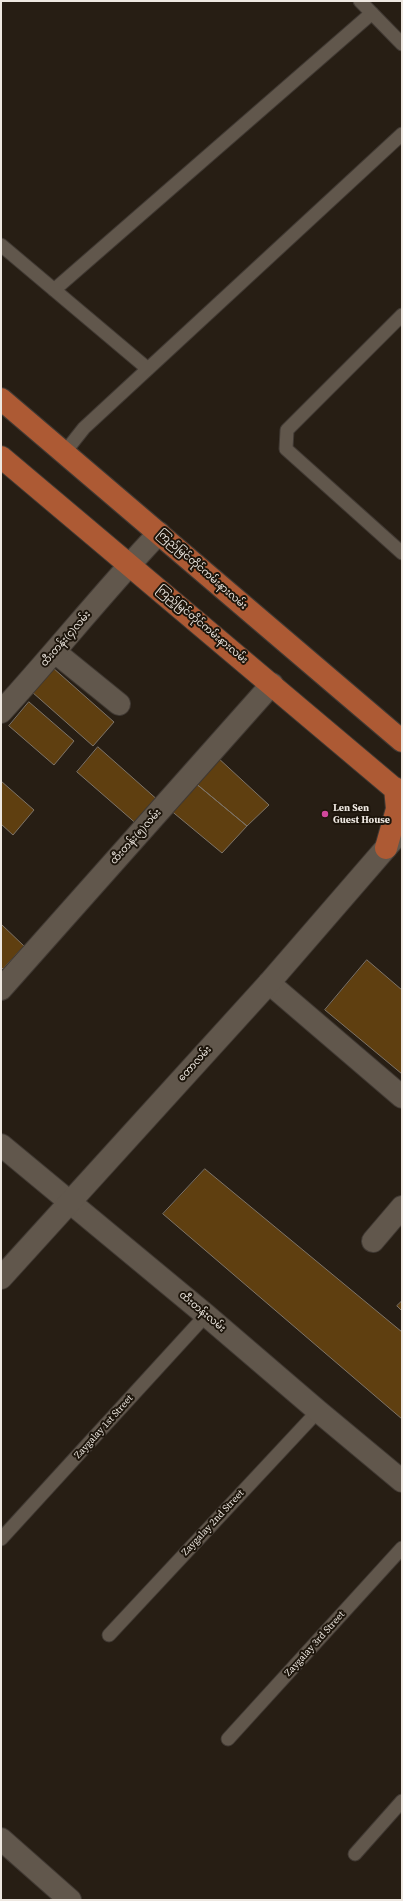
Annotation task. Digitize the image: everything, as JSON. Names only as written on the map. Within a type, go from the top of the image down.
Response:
[{"type":"main road","name":"ကြည်မြင်တိုင်ကမ်းနားလမ်း","points":[[1,399],[402,741]]},
{"type":"main road","name":"ကြည့်မြင်တိုင်ကမ်းနားလမ်း","points":[[1,457],[398,791]]},
{"type":"main road","points":[[394,844],[398,791]]},
{"type":"street","name":"ထီးတန်း(၄)လမ်း","points":[[1,712],[55,652],[130,564],[159,533]]},
{"type":"street","points":[[55,652],[118,704]]},
{"type":"street","name":"ထီးတန်း(၅)လမ်း","points":[[1,989],[272,684]]},
{"type":"street","name":"တောလမ်း","points":[[1,1278],[394,844],[402,830]]},
{"type":"street","points":[[269,983],[402,1097]]},
{"type":"street","name":"ထီးတန်းလမ်း","points":[[1,1145],[206,1315],[402,1481]]},
{"type":"street","points":[[373,1241],[402,1207]]},
{"type":"street","points":[[1,1839],[70,1900]]},
{"type":"lane","points":[[360,1],[402,44]]},
{"type":"lane","points":[[54,290],[372,13]]},
{"type":"lane","points":[[64,452],[84,428],[402,134]]},
{"type":"lane","points":[[1,245],[148,369]]},
{"type":"lane","points":[[402,316],[287,430],[286,449],[402,553]]},
{"type":"lane","name":"Zaygalay 1st Street","points":[[1,1539],[206,1315]]},
{"type":"lane","name":"Zaygalay 2nd Street","points":[[109,1635],[318,1411]]},
{"type":"lane","name":"Zaygalay 3rd Street","points":[[228,1739],[402,1548]]},
{"type":"lane","points":[[355,1854],[402,1801]]},
{"type":"building","points":[[52,667],[114,722],[93,746],[32,692]]},
{"type":"building","points":[[29,702],[74,741],[54,765],[9,726]]},
{"type":"building","points":[[98,747],[160,802],[139,826],[77,772]]},
{"type":"building","points":[[216,756],[269,805],[247,826],[194,782]]},
{"type":"building","points":[[1,781],[34,810],[13,835],[1,824]]},
{"type":"building","points":[[194,782],[247,826],[222,853],[169,809]]},
{"type":"building","points":[[1,924],[24,946],[3,969],[1,967]]},
{"type":"building","points":[[367,960],[402,990],[402,1074],[325,1010]]},
{"type":"building","points":[[205,1169],[402,1332],[402,1419],[163,1214]]},
{"type":"building","points":[[402,1301],[402,1311],[397,1306]]},
{"type":"place","name":"Len Sen Guest House","points":[[325,814]]}]
